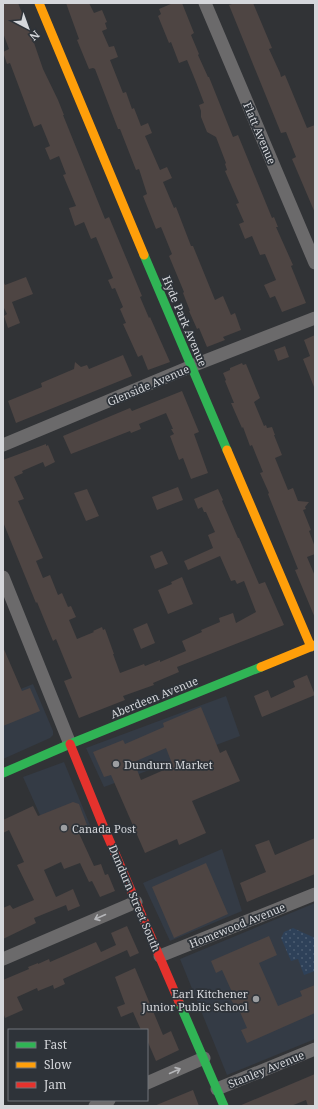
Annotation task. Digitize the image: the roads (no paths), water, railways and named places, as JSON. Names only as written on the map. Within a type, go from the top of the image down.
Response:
[{"type":"main road","name":"Hyde Park Avenue","points":[[39,3],[192,366],[313,646]]},
{"type":"main road","name":"Aberdeen Avenue","points":[[3,772],[313,646]]},
{"type":"main road","name":"Dundurn Street South","points":[[70,744],[224,1106]]},
{"type":"street","name":"Flatt Avenue","points":[[205,3],[315,263]]},
{"type":"street","name":"Glenside Avenue","points":[[3,445],[192,366],[315,318]]},
{"type":"street","name":"Dundurn Street South","points":[[3,577],[70,744]]},
{"type":"street","name":"Homewood Avenue","points":[[160,956],[315,894]]},
{"type":"street","points":[[3,959],[136,902]]},
{"type":"street","name":"Stanley Avenue","points":[[217,1089],[315,1049]]},
{"type":"street","points":[[148,1083],[204,1058]]},
{"type":"street","points":[[95,1106],[107,1101]]},
{"type":"place","name":"Dundurn Market","points":[[116,764]]},
{"type":"place","name":"Canada Post","points":[[64,828]]},
{"type":"place","name":"Earl Kitchener Junior Public School","points":[[256,999]]}]
